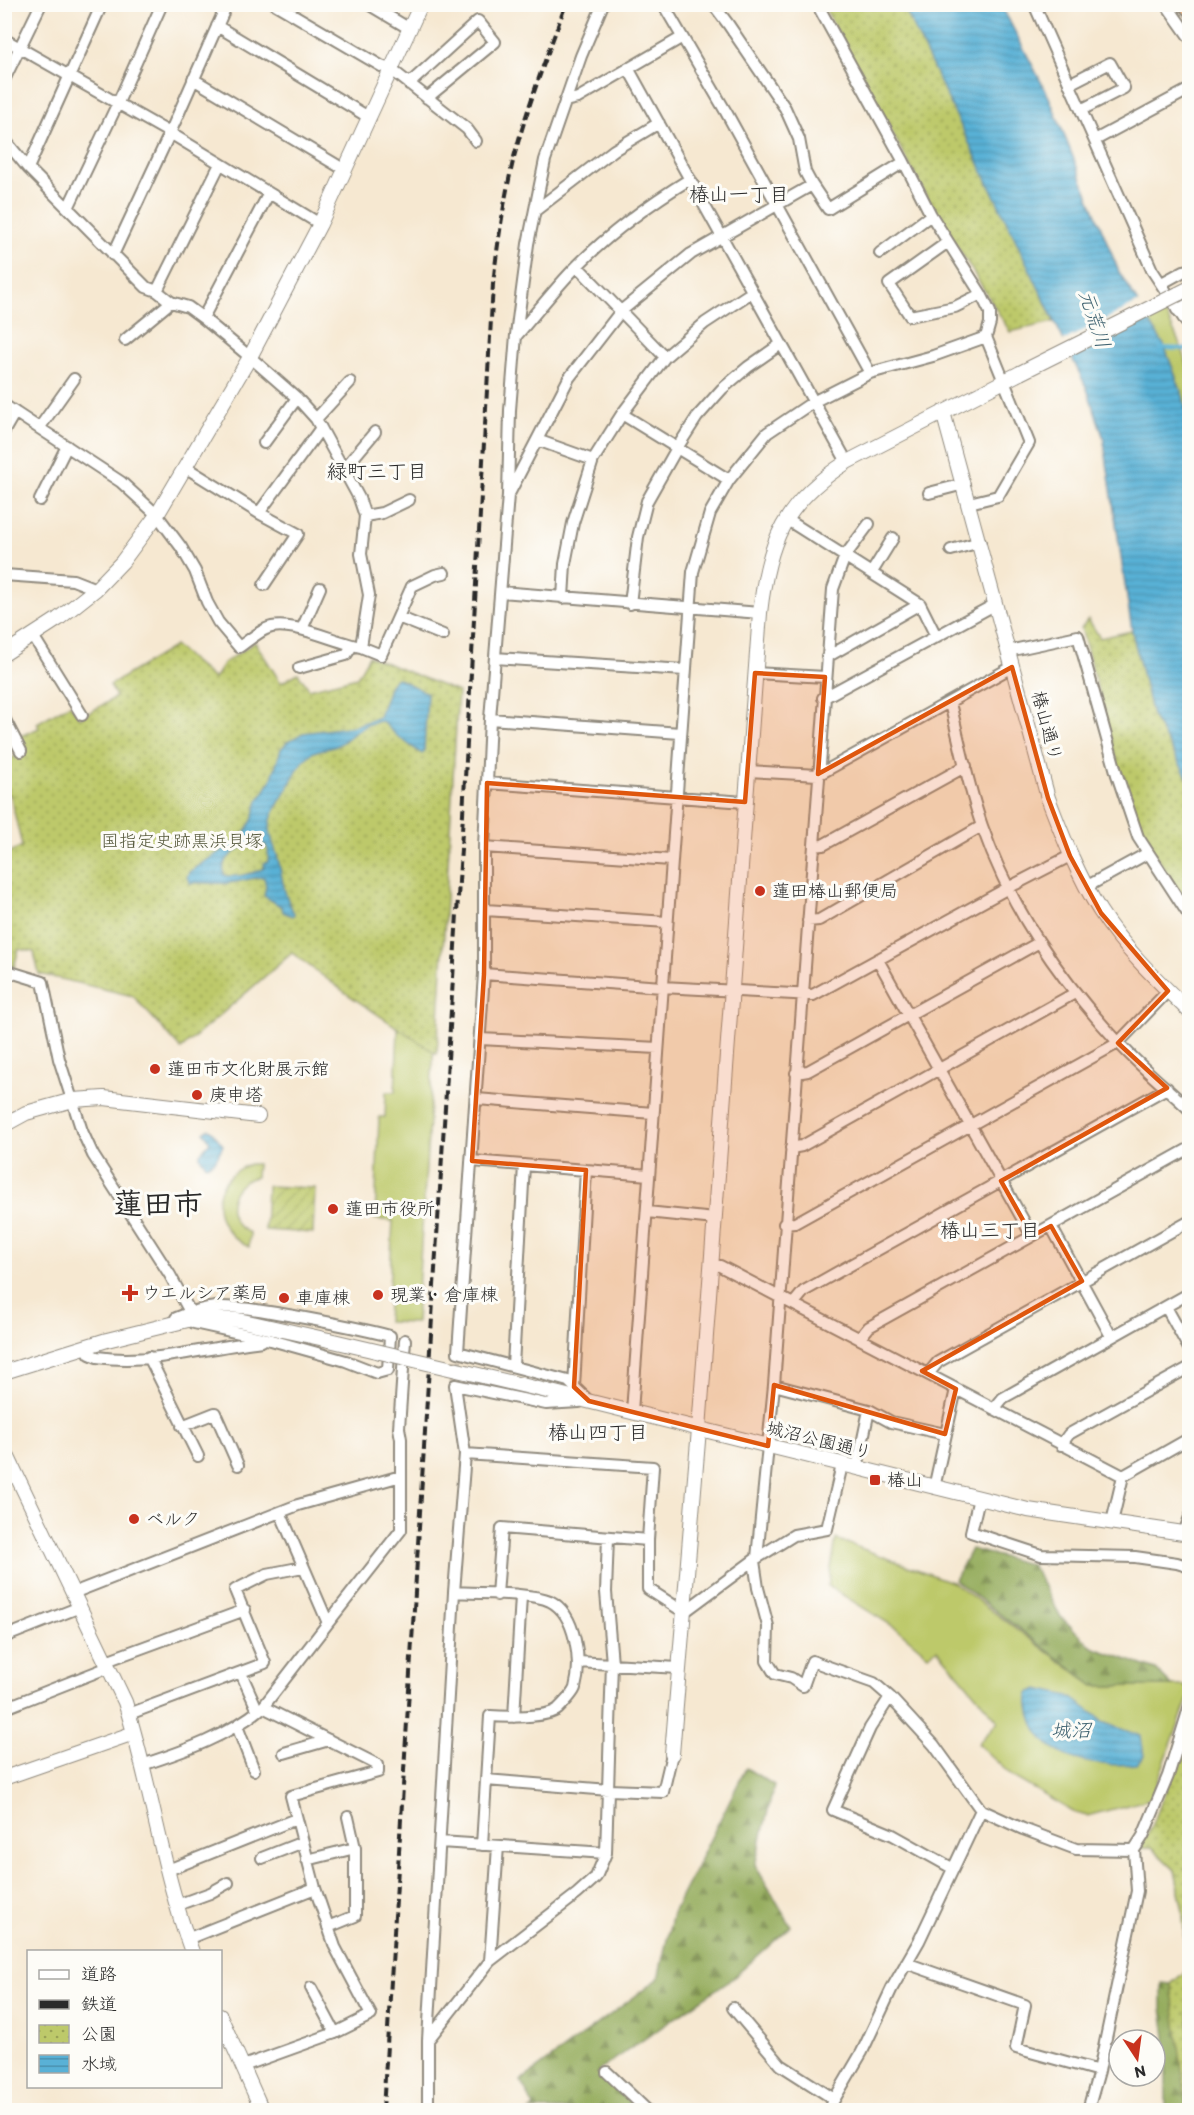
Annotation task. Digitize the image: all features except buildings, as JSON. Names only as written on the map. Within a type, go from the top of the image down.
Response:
[{"type":"street","points":[[4,80],[40,4]]},
{"type":"street","points":[[28,168],[102,4]]},
{"type":"street","points":[[68,208],[162,4]]},
{"type":"street","points":[[113,255],[227,4]]},
{"type":"street","points":[[275,4],[381,66],[392,70],[466,129],[476,141]]},
{"type":"street","points":[[368,4],[410,29]]},
{"type":"street","points":[[4,654],[78,605],[96,589],[122,562],[157,514],[250,357],[320,224],[421,4]]},
{"type":"street","points":[[589,1401],[568,1381],[458,1352],[477,1099],[484,974],[484,847],[490,719],[508,495],[510,410],[516,335],[528,244],[545,160],[581,56],[603,4]]},
{"type":"street","points":[[663,4],[726,112],[870,373]]},
{"type":"street","points":[[817,4],[931,215],[990,312],[990,323],[986,336],[1029,443],[998,496],[969,503]]},
{"type":"street","points":[[1034,4],[1152,270],[1190,328]]},
{"type":"street","points":[[1166,4],[1190,38]]},
{"type":"street","points":[[714,5],[785,108],[799,139],[805,171],[828,209],[904,162]]},
{"type":"street","points":[[409,84],[478,21],[495,42],[426,98]]},
{"type":"street","points":[[218,26],[370,118]]},
{"type":"street","points":[[566,101],[578,98],[681,38]]},
{"type":"street","points":[[4,39],[170,133],[320,224]]},
{"type":"street","points":[[1069,84],[1110,63],[1124,88],[1082,110]]},
{"type":"street","points":[[628,68],[847,462]]},
{"type":"street","points":[[193,79],[345,170]]},
{"type":"street","points":[[1095,140],[1190,89]]},
{"type":"street","points":[[536,210],[614,150],[659,123]]},
{"type":"street","points":[[4,139],[28,168],[146,287],[157,291],[171,302],[188,307],[203,318],[297,399],[318,423],[344,469],[359,498],[365,516],[361,554],[369,595],[356,646],[346,655],[299,668]]},
{"type":"street","points":[[157,291],[220,164]]},
{"type":"street","points":[[516,335],[577,266],[611,234],[651,202],[690,179]]},
{"type":"street","points":[[508,495],[569,378],[621,311],[692,254],[812,185]]},
{"type":"street","points":[[203,318],[269,193]]},
{"type":"street","points":[[880,253],[931,215]]},
{"type":"street","points":[[948,242],[890,284],[910,316],[954,307],[981,294]]},
{"type":"street","points":[[577,266],[664,357]]},
{"type":"street","points":[[1162,283],[1190,270]]},
{"type":"street","points":[[486,1780],[663,1792],[672,1754],[699,1429],[760,613],[766,570],[774,543],[786,519],[800,499],[814,485],[847,462],[1184,291]]},
{"type":"street","points":[[563,598],[573,523],[593,460],[622,414],[664,357],[705,323],[752,292]]},
{"type":"street","points":[[125,340],[171,302]]},
{"type":"street","points":[[1178,310],[1190,303]]},
{"type":"street","points":[[633,1412],[693,572],[710,513],[729,480],[767,433],[813,402],[870,373],[933,356],[986,336]]},
{"type":"street","points":[[630,604],[638,537],[647,501],[677,448],[697,417],[722,389],[781,344]]},
{"type":"street","points":[[40,426],[74,379]]},
{"type":"street","points":[[259,513],[318,423],[350,382]]},
{"type":"street","points":[[264,443],[297,399]]},
{"type":"street","points":[[4,405],[40,426],[121,482],[157,514],[195,571],[207,602],[218,622],[239,647],[266,628],[275,626],[302,629],[381,655],[412,586],[444,573]]},
{"type":"street","points":[[4,431],[15,412]]},
{"type":"street","name":"椿山通り","points":[[944,412],[1048,798],[1070,856],[1101,913],[1137,959],[1190,1012]]},
{"type":"street","points":[[622,414],[729,480]]},
{"type":"street","points":[[344,469],[375,432]]},
{"type":"street","points":[[537,440],[593,460]]},
{"type":"street","points":[[40,500],[67,446]]},
{"type":"street","points":[[185,467],[259,513],[298,534],[264,585]]},
{"type":"street","points":[[930,493],[964,484]]},
{"type":"street","points":[[365,516],[382,513],[409,501]]},
{"type":"street","points":[[786,519],[920,604],[936,636]]},
{"type":"street","points":[[869,524],[845,556],[833,589],[823,698],[774,1385],[756,1559],[758,1588],[768,1626],[767,1661],[775,1674],[792,1678],[803,1686],[812,1661],[874,1683],[934,1745],[981,1810],[1076,1849],[1134,1850]]},
{"type":"street","points":[[872,572],[893,538]]},
{"type":"street","points":[[951,550],[980,543]]},
{"type":"street","points":[[4,575],[73,580],[96,589]]},
{"type":"street","points":[[302,629],[320,588]]},
{"type":"street","points":[[501,592],[760,613]]},
{"type":"street","points":[[827,657],[920,604]]},
{"type":"street","points":[[823,698],[996,604]]},
{"type":"street","points":[[398,617],[443,635]]},
{"type":"street","points":[[33,636],[82,715]]},
{"type":"street","points":[[1008,651],[1078,636],[1117,775],[1138,837],[1190,917]]},
{"type":"street","points":[[495,658],[685,670]]},
{"type":"street","points":[[748,771],[818,775],[1012,667]]},
{"type":"street","points":[[755,673],[825,678]]},
{"type":"street","points":[[950,703],[982,826],[1008,888],[1038,943],[1075,993],[1118,1043],[1190,1110]]},
{"type":"street","points":[[4,718],[21,751]]},
{"type":"street","points":[[490,719],[680,733]]},
{"type":"street","points":[[814,846],[823,845],[966,766]]},
{"type":"street","points":[[487,783],[745,802]]},
{"type":"street","points":[[808,921],[819,920],[982,826]]},
{"type":"street","points":[[484,847],[671,860]]},
{"type":"street","points":[[1086,887],[1148,853]]},
{"type":"street","points":[[484,974],[813,995],[1070,856]]},
{"type":"street","points":[[485,910],[667,922]]},
{"type":"street","points":[[796,1073],[808,1071],[1038,943]]},
{"type":"street","points":[[878,960],[1032,1236]]},
{"type":"street","points":[[4,970],[42,981],[59,1059],[82,1131],[93,1155],[170,1275],[185,1317],[209,1326],[272,1340],[346,1361],[377,1373],[388,1370],[390,1336],[356,1327],[240,1308],[213,1307],[185,1317],[150,1328],[4,1372]]},
{"type":"street","points":[[784,1224],[795,1223],[1118,1043],[1168,991]]},
{"type":"street","points":[[791,1148],[802,1146],[1075,993]]},
{"type":"street","points":[[480,1039],[658,1048]]},
{"type":"street","points":[[794,1303],[804,1291],[1167,1088]]},
{"type":"street","points":[[4,1125],[26,1113],[73,1100],[104,1098],[258,1116]]},
{"type":"street","points":[[477,1099],[653,1113]]},
{"type":"street","points":[[860,1338],[869,1327],[1190,1148]]},
{"type":"street","points":[[472,1161],[649,1175]]},
{"type":"street","points":[[513,1366],[524,1165]]},
{"type":"street","points":[[574,1387],[586,1170]]},
{"type":"street","points":[[647,1212],[715,1219]]},
{"type":"street","points":[[928,1374],[938,1362],[1190,1221]]},
{"type":"street","points":[[1051,1226],[1111,1336]]},
{"type":"street","points":[[711,1265],[720,1266],[794,1303],[1123,1476]]},
{"type":"street","points":[[994,1409],[1003,1398],[1190,1293]]},
{"type":"street","points":[[1166,1307],[1190,1350]]},
{"type":"street","name":"城沼公園通り","points":[[185,1317],[238,1320],[329,1340],[589,1401],[1028,1510],[1187,1534]]},
{"type":"street","points":[[86,1347],[90,1354],[96,1357],[149,1357],[202,1352],[272,1340]]},
{"type":"street","points":[[142,1765],[202,1743],[237,1726],[260,1709],[401,1530],[399,1428],[405,1340]]},
{"type":"street","points":[[149,1357],[198,1456]]},
{"type":"street","points":[[1061,1445],[1069,1434],[1190,1367]]},
{"type":"street","points":[[428,2105],[428,2040],[454,1592],[465,1454],[455,1385],[546,1404],[589,1401]]},
{"type":"street","points":[[774,1385],[869,1410],[891,1422],[945,1434]]},
{"type":"street","points":[[934,1488],[956,1389]]},
{"type":"street","points":[[857,1468],[869,1410]]},
{"type":"street","points":[[183,1425],[215,1413],[238,1465]]},
{"type":"street","points":[[1112,1522],[1123,1476],[1190,1438]]},
{"type":"street","points":[[4,1449],[108,1664],[129,1714],[177,1905],[190,1945],[315,1888]]},
{"type":"street","points":[[465,1454],[653,1467],[648,1540],[648,1589],[684,1612]]},
{"type":"street","points":[[684,1612],[756,1559],[795,1535],[827,1529],[842,1465]]},
{"type":"street","points":[[73,1593],[280,1512],[401,1476]]},
{"type":"street","points":[[980,1498],[971,1532],[1005,1544],[1041,1555],[1135,1557],[1190,1567]]},
{"type":"street","points":[[280,1512],[327,1623]]},
{"type":"street","points":[[1187,1534],[1190,1517]]},
{"type":"street","points":[[497,1595],[502,1528],[648,1540]]},
{"type":"street","points":[[428,2040],[490,1961],[559,1909],[596,1877],[606,1853],[612,1663],[606,1592],[608,1537]]},
{"type":"street","points":[[129,1714],[265,1663],[235,1590],[267,1574],[303,1567]]},
{"type":"street","points":[[454,1592],[521,1596],[549,1601],[566,1613],[576,1645],[578,1662],[574,1690],[556,1711],[514,1717],[490,1716],[482,1845]]},
{"type":"street","points":[[514,1717],[521,1596]]},
{"type":"street","points":[[4,1637],[80,1607]]},
{"type":"street","points":[[5,1708],[245,1610]]},
{"type":"street","points":[[578,1662],[678,1668]]},
{"type":"street","points":[[242,1673],[260,1709],[378,1764],[378,1772],[291,1796],[315,1888],[335,1947],[371,2015],[335,2033],[243,2066]]},
{"type":"street","points":[[890,1697],[870,1728],[833,1810],[893,1835],[952,1868]]},
{"type":"street","points":[[1088,2110],[1099,2070],[1137,1891],[1134,1850],[1168,1776],[1190,1705]]},
{"type":"street","points":[[237,1726],[254,1770]]},
{"type":"street","points":[[4,1778],[134,1733]]},
{"type":"street","points":[[284,1753],[329,1740]]},
{"type":"street","points":[[828,2110],[862,2052],[940,1898],[981,1810]]},
{"type":"street","points":[[328,1927],[355,1916],[355,1848],[348,1817]]},
{"type":"street","points":[[168,1870],[297,1819]]},
{"type":"street","points":[[262,1858],[303,1842]]},
{"type":"street","points":[[440,1842],[606,1853]]},
{"type":"street","points":[[490,1961],[498,1846]]},
{"type":"street","points":[[307,1860],[355,1848]]},
{"type":"street","points":[[177,1905],[210,1893],[228,1883]]},
{"type":"street","points":[[906,1963],[1025,2005],[1016,2048],[1099,2070]]},
{"type":"street","points":[[311,1988],[335,2033]]},
{"type":"street","points":[[733,2008],[781,2065],[834,2099]]},
{"type":"street","points":[[222,2020],[262,2110]]},
{"type":"street","points":[[606,2072],[647,2110]]},
{"type":"highlighted area","points":[[1012,667],[1048,798],[1070,856],[1101,913],[1168,991],[1118,1043],[1167,1088],[1001,1181],[1032,1236],[1051,1226],[1082,1281],[922,1371],[956,1389],[945,1434],[774,1385],[768,1446],[589,1401],[574,1387],[586,1170],[472,1161],[484,974],[487,783],[745,802],[755,673],[825,677],[818,774]]},
{"type":"green space","points":[[823,5],[904,5],[1013,229],[1054,322],[1010,332],[928,199]]},
{"type":"green space","points":[[1165,312],[1183,351],[1189,371],[1189,428],[1174,372],[1148,319]]},
{"type":"green space","points":[[1088,619],[1100,638],[1132,631],[1152,715],[1189,780],[1189,907],[1147,842],[1123,783],[1081,628]]},
{"type":"green space","name":"国指定史跡黒浜貝塚","points":[[255,642],[281,683],[298,673],[309,689],[357,677],[369,656],[458,692],[437,1054],[347,994],[292,953],[181,1049],[133,996],[39,974],[34,952],[19,949],[14,967],[5,964],[5,855],[22,846],[10,794],[5,796],[4,761],[20,754],[18,737],[39,728],[37,723],[70,704],[80,718],[116,697],[110,685],[175,646],[214,679],[224,663]]},
{"type":"green space","points":[[399,1010],[436,1011],[416,1323],[387,1322],[393,1221],[375,1219],[379,1117],[385,1117],[386,1092],[395,1092]]},
{"type":"green space","points":[[250,1164],[257,1164],[256,1177],[238,1187],[231,1203],[234,1220],[250,1233],[249,1247],[226,1229],[220,1217],[218,1204],[220,1192],[226,1181],[236,1171]]},
{"type":"green space","points":[[267,1186],[315,1188],[313,1233],[265,1230]]},
{"type":"green space","points":[[836,1539],[954,1583],[1094,1686],[1184,1686],[1189,1690],[1189,1696],[1151,1799],[1087,1816],[1075,1813],[1013,1777],[978,1744],[998,1721],[937,1649],[928,1655],[896,1628],[828,1586]]},
{"type":"green space","points":[[971,1549],[1032,1565],[1061,1617],[1092,1647],[1156,1670],[1172,1686],[1094,1686],[955,1580]]},
{"type":"green space","points":[[1189,1727],[1189,2110],[1187,2110],[1171,1984],[1186,1971],[1183,1911],[1175,1870],[1152,1848],[1140,1848],[1153,1824]]},
{"type":"green space","points":[[746,1768],[774,1785],[755,1865],[791,1926],[734,1977],[598,2071],[637,2110],[530,2110],[534,2107],[521,2081],[658,1979],[673,1913]]},
{"type":"green space","points":[[1145,1842],[1171,1851],[1190,1890],[1189,2110],[1166,2110],[1167,2028],[1165,2028],[1162,2008],[1162,1983],[1171,1984],[1186,1971],[1183,1911],[1175,1870],[1152,1848],[1140,1848]]},
{"type":"water","name":"元荒川","points":[[903,5],[1001,5],[1049,97],[1119,272],[1164,345],[1183,396],[1190,428],[1189,780],[1152,715],[1132,631],[1103,436],[1087,389]]},
{"type":"water","points":[[397,678],[427,693],[424,752],[422,754],[396,735],[382,721],[369,724],[338,745],[315,751],[304,760],[273,814],[270,824],[271,836],[285,891],[294,915],[283,912],[282,907],[264,896],[266,886],[264,877],[229,883],[190,883],[187,877],[189,872],[238,840],[246,832],[258,801],[271,781],[281,749],[287,742],[303,733],[354,726],[379,717],[390,685]],"holes":[[[254,843],[264,844],[268,853],[268,862],[264,863],[264,868],[244,875],[224,875],[225,863],[234,852]]]},
{"type":"water","points":[[208,1129],[223,1145],[215,1161],[206,1165],[200,1153],[210,1142],[204,1132]]},
{"type":"water","name":"城沼","points":[[1038,1689],[1069,1696],[1102,1722],[1141,1736],[1144,1756],[1137,1764],[1117,1765],[1098,1764],[1063,1754],[1049,1745],[1038,1732],[1031,1715],[1028,1693]]},
{"type":"pier","points":[[1141,301],[1151,318],[1069,359],[1061,342]]},
{"type":"waterway","points":[[1160,348],[1189,349]]},
{"type":"tunnel","points":[[455,1385],[458,1352]]},
{"type":"railway","points":[[383,2110],[461,849],[493,284],[514,157],[566,4]]},
{"type":"place","name":"蓮田椿山郵便局","points":[[760,891]]},
{"type":"place","name":"蓮田市文化財展示館","points":[[155,1069]]},
{"type":"place","name":"庚申塔","points":[[197,1095]]},
{"type":"place","name":"蓮田市役所","points":[[333,1209]]},
{"type":"place","name":"ウエルシア薬局","points":[[130,1293]]},
{"type":"place","name":"現業・倉庫棟","points":[[378,1295]]},
{"type":"place","name":"車庫棟","points":[[284,1298]]},
{"type":"place","name":"椿山","points":[[875,1480]]},
{"type":"place","name":"ベルク","points":[[134,1519]]},
{"type":"district","name":"椿山一丁目","points":[[739,194]]},
{"type":"district","name":"緑町三丁目","points":[[377,471]]},
{"type":"district","name":"蓮田市","points":[[158,1203]]},
{"type":"district","name":"椿山三丁目","points":[[990,1230]]},
{"type":"district","name":"椿山四丁目","points":[[598,1432]]}]
